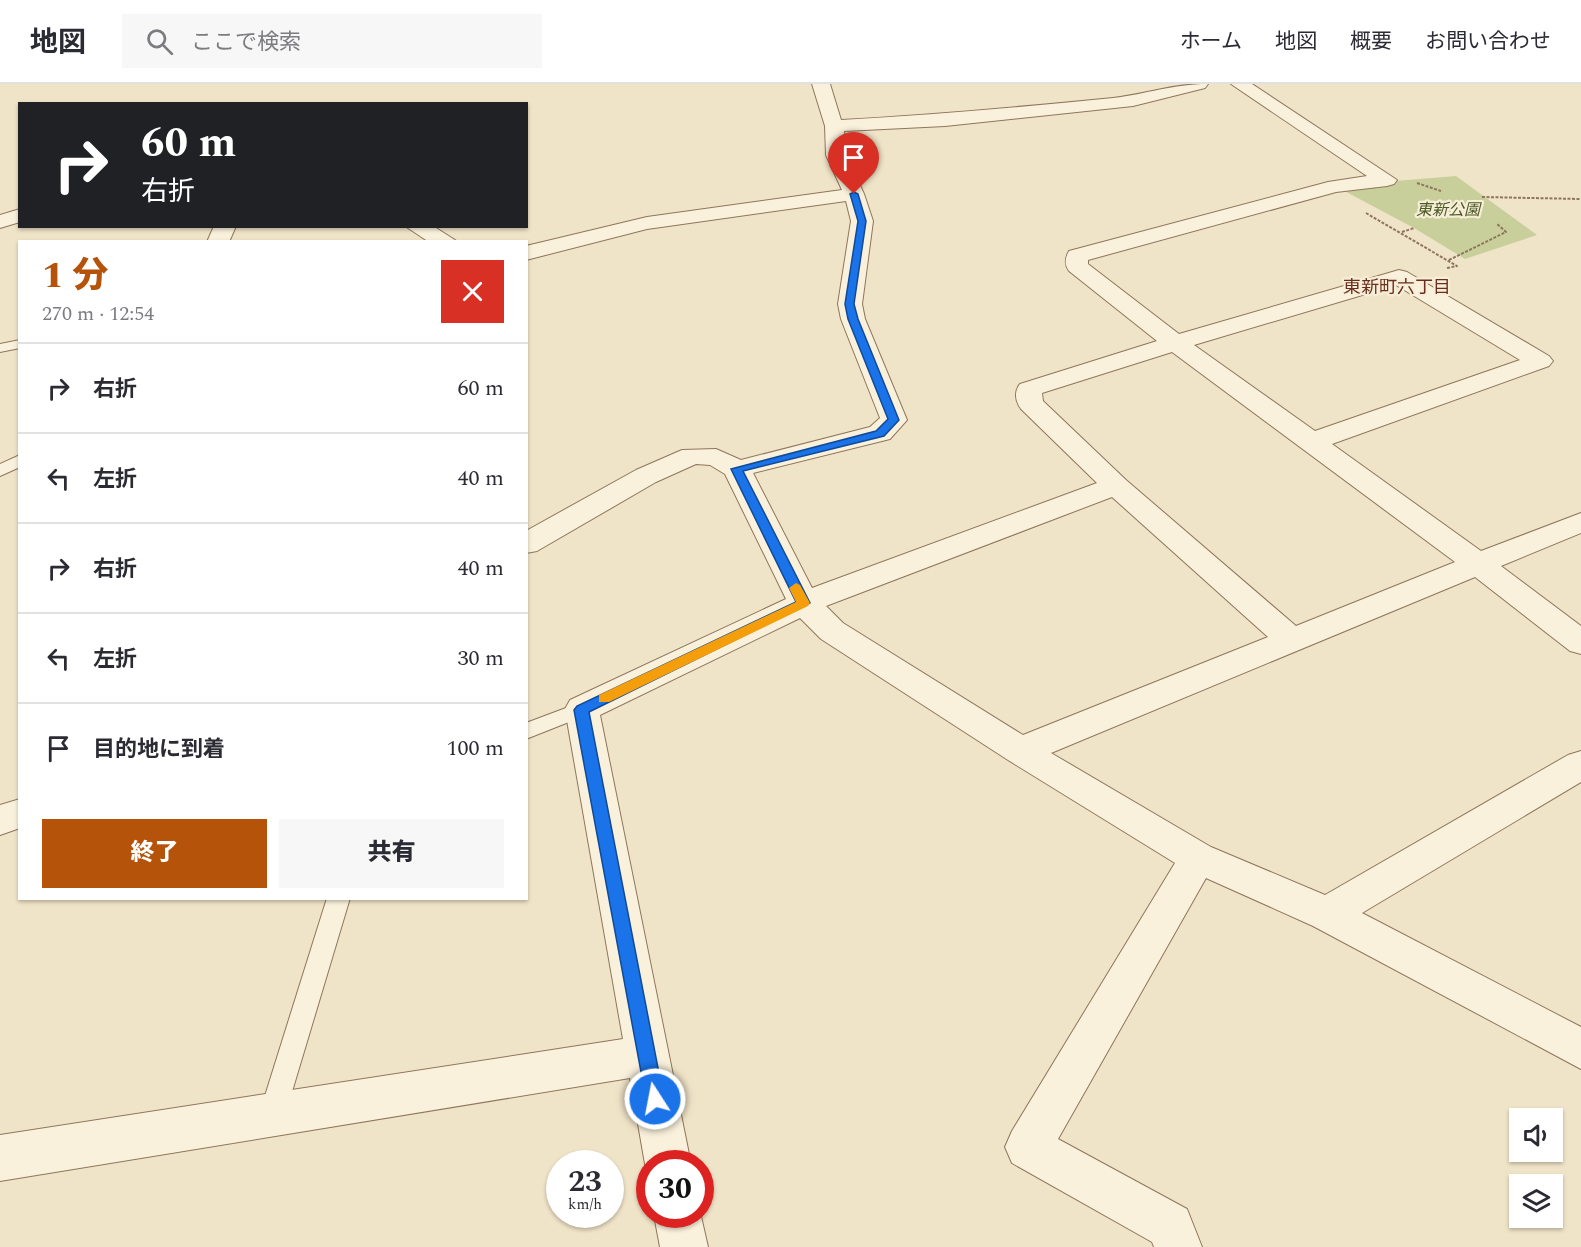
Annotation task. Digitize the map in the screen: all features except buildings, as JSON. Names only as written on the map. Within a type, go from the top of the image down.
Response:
[{"type":"street","points":[[737,469],[880,433],[894,420],[853,319],[850,304],[862,221],[854,194],[836,155],[834,126],[821,84]]},
{"type":"street","points":[[834,126],[945,120],[1133,101],[1177,87],[1199,84]]},
{"type":"street","points":[[1240,84],[1387,180],[1373,180],[1323,190],[1077,256],[1077,266],[1175,343],[1480,564],[1581,643]]},
{"type":"street","points":[[528,253],[647,223],[854,194]]},
{"type":"street","points":[[0,222],[18,216]]},
{"type":"street","points":[[420,228],[443,240]]},
{"type":"street","points":[[1292,640],[1116,486],[1030,403],[1029,389],[1399,277],[1540,361],[1310,442]]},
{"type":"street","points":[[528,543],[646,476],[692,456],[716,457],[737,469],[804,603],[832,631],[1020,751],[1198,858],[1327,914],[1581,1049]]},
{"type":"street","points":[[665,1150],[582,710],[804,603],[1116,486]]},
{"type":"street","points":[[1020,751],[1581,522]]},
{"type":"street","points":[[1327,914],[1581,765]]},
{"type":"street","points":[[0,820],[18,814]]},
{"type":"street","points":[[1178,1247],[1170,1226],[1028,1147],[1198,858]]},
{"type":"street","points":[[0,1158],[647,1055]]},
{"type":"street","points":[[680,1228],[684,1247]]},
{"type":"lane","points":[[0,348],[18,344]]},
{"type":"lane","points":[[0,471],[18,461]]},
{"type":"lane","points":[[528,731],[582,710]]},
{"type":"lane","points":[[272,1115],[338,900]]},
{"type":"path","points":[[1323,190],[1449,260],[1506,232],[1497,224]]},
{"type":"path","points":[[1482,197],[1581,199]]},
{"type":"path","points":[[1402,232],[1414,228]]},
{"type":"green space","name":"東新公園","points":[[1456,176],[1537,235],[1465,259],[1414,228],[1335,186]]},
{"type":"slow traffic","points":[[604,699],[804,603],[796,588]]},
{"type":"district","name":"東新町六丁目","points":[[1397,287]]},
{"type":"route","points":[[655,1099],[582,710],[804,603],[737,469],[880,433],[894,420],[853,319],[850,304],[862,221],[854,194]]}]
